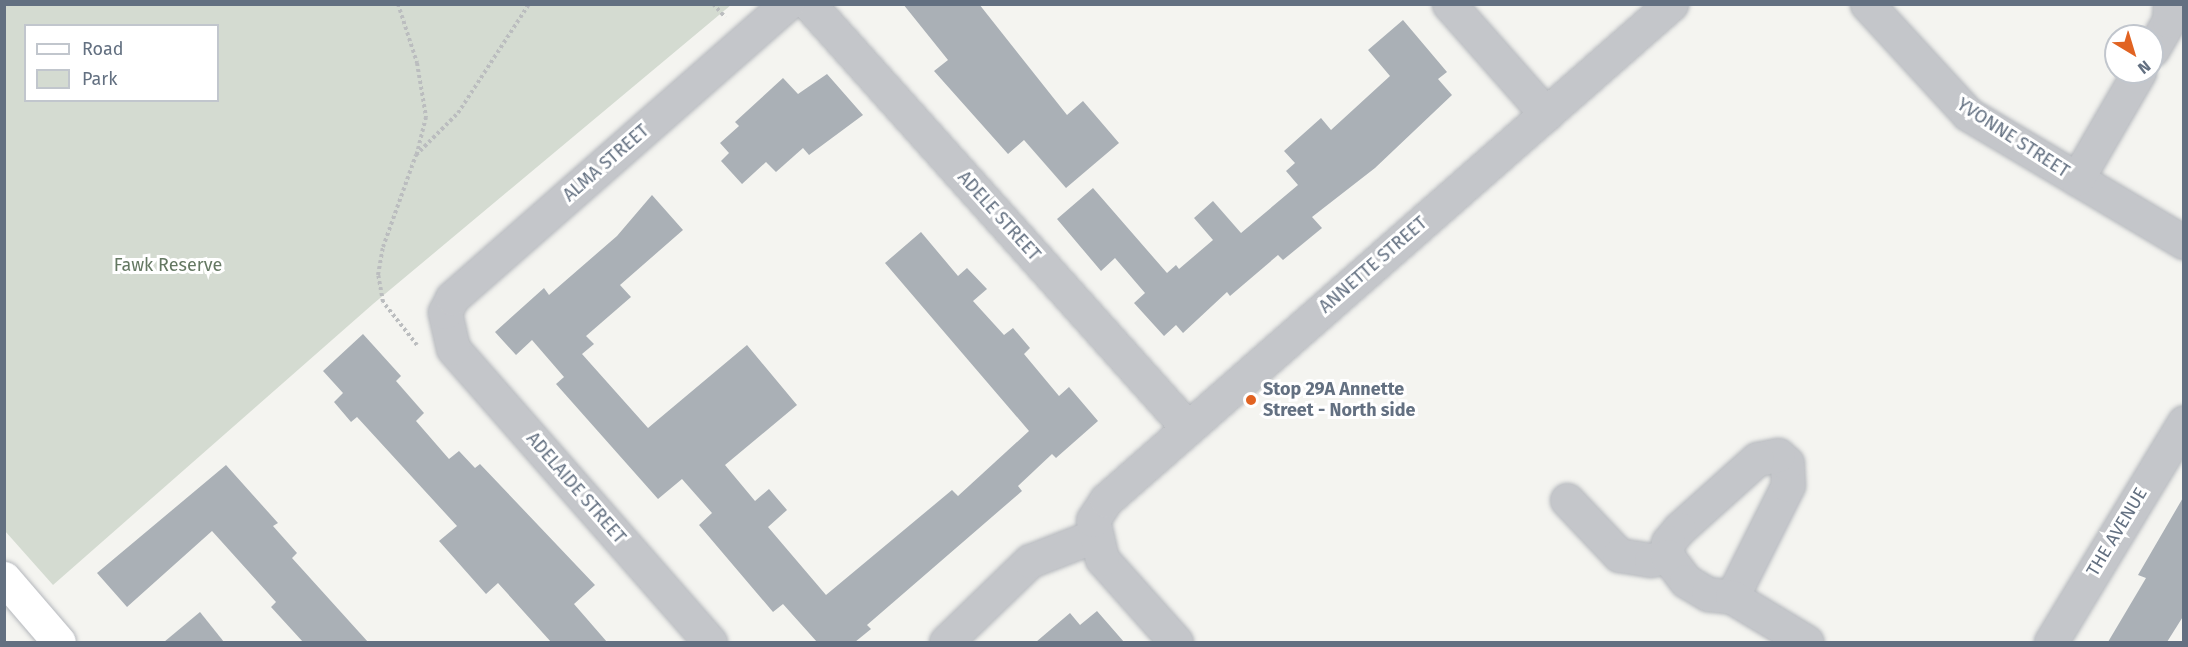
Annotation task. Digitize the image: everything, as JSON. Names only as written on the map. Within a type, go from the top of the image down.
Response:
[{"type":"main road","points":[[4,578],[59,642]]},
{"type":"street","name":"ALMA STREET","points":[[431,339],[452,298],[787,4]]},
{"type":"street","name":"ADELE STREET","points":[[810,4],[1187,427]]},
{"type":"street","points":[[1449,4],[1546,114]]},
{"type":"street","name":"ANNETTE STREET","points":[[1098,548],[1093,520],[1106,500],[1671,4]]},
{"type":"street","name":"YVONNE STREET","points":[[1867,4],[1968,114],[2184,242]]},
{"type":"street","points":[[2164,30],[2169,21],[2170,4]]},
{"type":"street","points":[[2077,179],[2132,84]]},
{"type":"street","name":"ADELAIDE STREET","points":[[431,339],[453,348],[710,642]]},
{"type":"street","name":"THE AVENUE","points":[[2051,642],[2184,422]]},
{"type":"street","points":[[1732,597],[1788,486],[1787,463],[1778,455],[1757,459],[1679,529],[1668,542],[1667,556],[1686,581],[1708,594],[1732,597],[1807,642]]},
{"type":"street","points":[[1567,500],[1619,555],[1651,560],[1667,556]]},
{"type":"street","points":[[946,642],[1030,561],[1098,548],[1176,642]]},
{"type":"path","points":[[398,4],[417,63],[426,117],[378,276],[383,302],[431,339]]},
{"type":"path","points":[[416,155],[458,113],[529,4]]},
{"type":"path","points":[[713,4],[732,24]]},
{"type":"green space","name":"Fawk Reserve","points":[[5,4],[731,5],[373,304],[53,585],[5,531]]},
{"type":"building","points":[[903,4],[979,4],[1067,115],[1083,101],[1119,143],[1066,188],[1024,140],[1008,154],[934,71],[948,60]]},
{"type":"building","points":[[1403,20],[1447,72],[1438,79],[1452,95],[1375,168],[1312,217],[1322,228],[1283,260],[1278,255],[1230,296],[1227,292],[1183,333],[1176,325],[1164,336],[1134,303],[1145,293],[1115,258],[1101,271],[1057,219],[1093,188],[1167,273],[1176,265],[1179,269],[1213,240],[1194,218],[1213,201],[1241,233],[1298,185],[1286,171],[1295,163],[1284,151],[1321,118],[1331,130],[1390,76],[1368,50]]},
{"type":"building","points":[[827,74],[863,115],[809,155],[803,148],[776,172],[766,162],[742,184],[721,161],[729,153],[720,143],[739,126],[735,122],[783,78],[798,94]]},
{"type":"building","points":[[652,195],[683,230],[620,285],[631,297],[586,336],[594,344],[582,354],[648,428],[747,345],[797,405],[725,465],[755,501],[769,489],[787,510],[768,527],[826,595],[952,490],[958,496],[1029,431],[885,263],[921,232],[958,276],[967,268],[987,289],[973,301],[1004,335],[1013,328],[1030,348],[1024,354],[1059,396],[1069,387],[1098,421],[1056,458],[1052,454],[1018,486],[1022,491],[867,625],[871,629],[855,642],[817,642],[783,604],[773,612],[699,525],[712,513],[682,479],[658,499],[556,384],[564,377],[532,340],[516,355],[495,332],[544,288],[549,295],[617,236]]},
{"type":"building","points":[[363,334],[401,376],[396,381],[424,413],[416,421],[449,459],[459,451],[475,468],[480,464],[595,585],[574,604],[607,642],[551,642],[498,583],[486,594],[439,541],[457,526],[357,417],[351,422],[334,402],[343,393],[323,371]]},
{"type":"building","points":[[226,465],[278,523],[273,526],[297,553],[292,558],[368,642],[303,642],[271,607],[276,602],[212,531],[127,607],[97,573]]},
{"type":"building","points":[[2184,496],[2184,615],[2167,642],[2108,642],[2146,578],[2138,575]]},
{"type":"building","points":[[1097,611],[1124,642],[1036,642],[1070,613],[1080,625]]},
{"type":"building","points":[[200,612],[224,642],[164,642]]},
{"type":"place","name":"Stop 29A Annette Street - North side","points":[[1251,400]]}]
